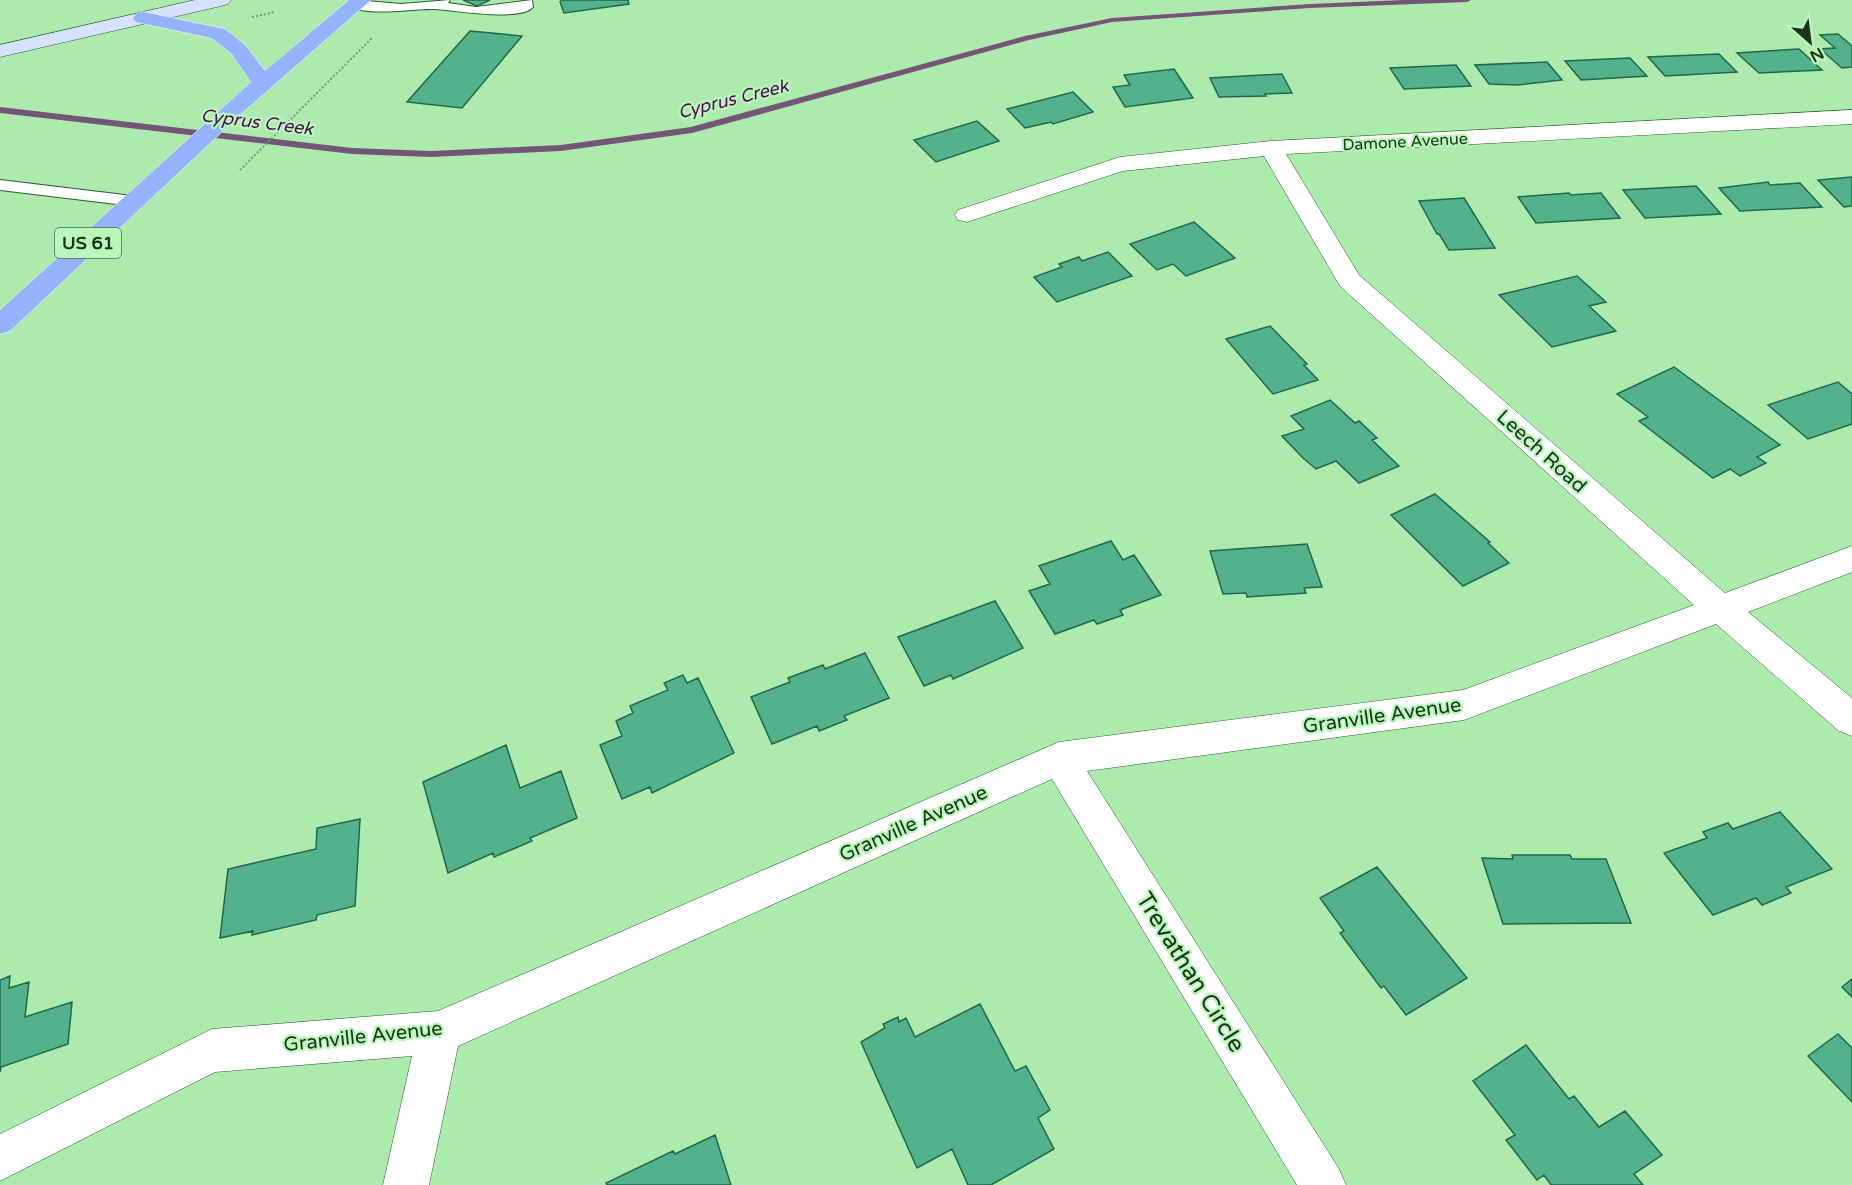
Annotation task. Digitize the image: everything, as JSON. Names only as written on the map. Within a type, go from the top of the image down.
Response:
[{"type":"highway","name":"US 61","points":[[0,325],[233,109],[358,2]]},
{"type":"highway","points":[[143,18],[218,33],[238,49],[262,84]]},
{"type":"main road","points":[[0,51],[221,0]]},
{"type":"street","name":"Damone Avenue","points":[[968,215],[1120,164],[1271,148],[1852,117]]},
{"type":"street","name":"Leech Road","points":[[1271,148],[1349,280],[1721,609],[1852,720]]},
{"type":"street","name":"Granville Avenue","points":[[0,1158],[212,1051],[439,1032],[1059,758],[1464,705],[1852,559]]},
{"type":"street","name":"Trevathan Circle","points":[[1059,758],[1323,1185]]},
{"type":"street","points":[[406,1185],[439,1032]]},
{"type":"lane","points":[[358,2],[402,8],[438,3],[477,11],[526,7],[525,0]]},
{"type":"lane","points":[[0,185],[133,201]]},
{"type":"path","points":[[240,170],[402,8]]},
{"type":"path","points":[[264,14],[268,10]]},
{"type":"building","points":[[463,0],[490,0],[477,6]]},
{"type":"building","points":[[562,0],[628,0],[629,4],[564,13],[560,2]]},
{"type":"building","points":[[470,31],[522,36],[462,108],[407,102]]},
{"type":"building","points":[[1838,34],[1852,46],[1852,67],[1842,68],[1820,49],[1835,48],[1820,35]]},
{"type":"building","points":[[1799,49],[1822,70],[1759,73],[1737,53]]},
{"type":"building","points":[[1719,54],[1737,72],[1665,76],[1648,57]]},
{"type":"building","points":[[1630,58],[1647,76],[1581,80],[1565,61]]},
{"type":"building","points":[[1547,62],[1562,80],[1518,85],[1489,84],[1475,65]]},
{"type":"building","points":[[1456,65],[1471,86],[1404,89],[1390,68]]},
{"type":"building","points":[[1174,69],[1193,98],[1125,107],[1113,87],[1130,85],[1124,75]]},
{"type":"building","points":[[1282,74],[1292,93],[1219,97],[1210,78]]},
{"type":"building","points":[[1073,92],[1093,112],[1053,124],[1051,122],[1025,128],[1007,109]]},
{"type":"building","points":[[977,121],[999,141],[936,162],[914,140]]},
{"type":"building","points":[[1852,177],[1852,206],[1844,207],[1818,180]]},
{"type":"building","points":[[1768,182],[1770,185],[1800,183],[1822,207],[1740,211],[1719,188]]},
{"type":"building","points":[[1696,186],[1721,214],[1645,218],[1623,190]]},
{"type":"building","points":[[1569,193],[1571,195],[1601,193],[1620,218],[1536,223],[1518,197]]},
{"type":"building","points":[[1464,198],[1495,248],[1449,250],[1437,234],[1419,201]]},
{"type":"building","points":[[1194,222],[1235,258],[1186,276],[1173,264],[1157,270],[1130,244]]},
{"type":"building","points":[[1108,252],[1132,276],[1057,302],[1034,277],[1062,267],[1059,264],[1079,257],[1082,261]]},
{"type":"building","points":[[1577,276],[1606,302],[1589,306],[1616,331],[1552,347],[1499,295]]},
{"type":"building","points":[[1270,326],[1307,364],[1304,365],[1318,380],[1273,394],[1226,339]]},
{"type":"building","points":[[1674,367],[1780,445],[1757,457],[1766,463],[1740,476],[1730,469],[1713,478],[1639,421],[1648,417],[1617,394]]},
{"type":"building","points":[[1838,382],[1852,394],[1852,424],[1808,439],[1768,405]]},
{"type":"building","points":[[1330,400],[1355,423],[1359,421],[1377,438],[1372,440],[1399,466],[1359,483],[1336,461],[1316,469],[1303,458],[1282,436],[1304,429],[1291,416]]},
{"type":"building","points":[[1435,494],[1490,542],[1488,543],[1509,563],[1463,586],[1391,515]]},
{"type":"building","points":[[1111,541],[1123,560],[1134,555],[1161,595],[1120,610],[1123,615],[1097,624],[1094,620],[1055,634],[1029,591],[1050,584],[1039,566]]},
{"type":"building","points":[[1307,544],[1322,587],[1304,588],[1306,593],[1247,597],[1246,593],[1223,594],[1210,551]]},
{"type":"building","points":[[995,601],[1023,648],[953,679],[951,675],[924,686],[898,637]]},
{"type":"building","points":[[865,653],[889,698],[844,716],[847,720],[819,731],[817,726],[772,744],[751,697],[790,682],[788,678],[823,665],[825,669]]},
{"type":"building","points":[[683,675],[687,683],[698,678],[734,753],[652,793],[650,787],[622,799],[600,745],[622,736],[616,721],[633,713],[630,706],[668,690],[664,683]]},
{"type":"building","points":[[506,745],[520,788],[561,771],[577,818],[530,838],[532,841],[494,857],[493,853],[448,873],[423,782]]},
{"type":"building","points":[[1780,812],[1832,869],[1786,887],[1791,893],[1762,905],[1756,898],[1713,915],[1664,853],[1707,838],[1703,832],[1728,823],[1733,829]]},
{"type":"building","points":[[360,819],[355,906],[317,915],[316,920],[252,935],[253,931],[220,938],[228,869],[316,849],[317,828]]},
{"type":"building","points":[[1512,855],[1570,855],[1572,859],[1606,859],[1631,923],[1503,924],[1482,858],[1513,859]]},
{"type":"building","points":[[1377,867],[1467,978],[1406,1015],[1384,986],[1381,988],[1340,933],[1344,931],[1320,898]]},
{"type":"building","points":[[10,976],[9,988],[29,982],[25,1017],[72,1002],[68,1044],[1,1067],[0,1072],[0,980]]},
{"type":"building","points":[[1852,979],[1852,997],[1842,987]]},
{"type":"building","points":[[980,1004],[1015,1071],[1026,1066],[1050,1110],[1038,1118],[1054,1149],[991,1185],[968,1185],[952,1149],[917,1168],[861,1042],[885,1028],[883,1024],[898,1017],[899,1022],[906,1018],[915,1037]]},
{"type":"building","points":[[1838,1034],[1852,1048],[1852,1102],[1808,1056]]},
{"type":"building","points":[[1526,1045],[1569,1099],[1574,1096],[1599,1127],[1625,1111],[1662,1155],[1634,1174],[1643,1185],[1551,1185],[1544,1175],[1537,1180],[1506,1140],[1515,1135],[1473,1081]]},
{"type":"building","points":[[715,1135],[731,1185],[607,1185],[606,1183],[673,1151],[675,1154]]},
{"type":"waterway","name":"Cyprus Creek","points":[[0,110],[352,151],[431,154],[561,148],[692,130],[1028,38],[1112,20],[1310,6],[1467,0]]}]
